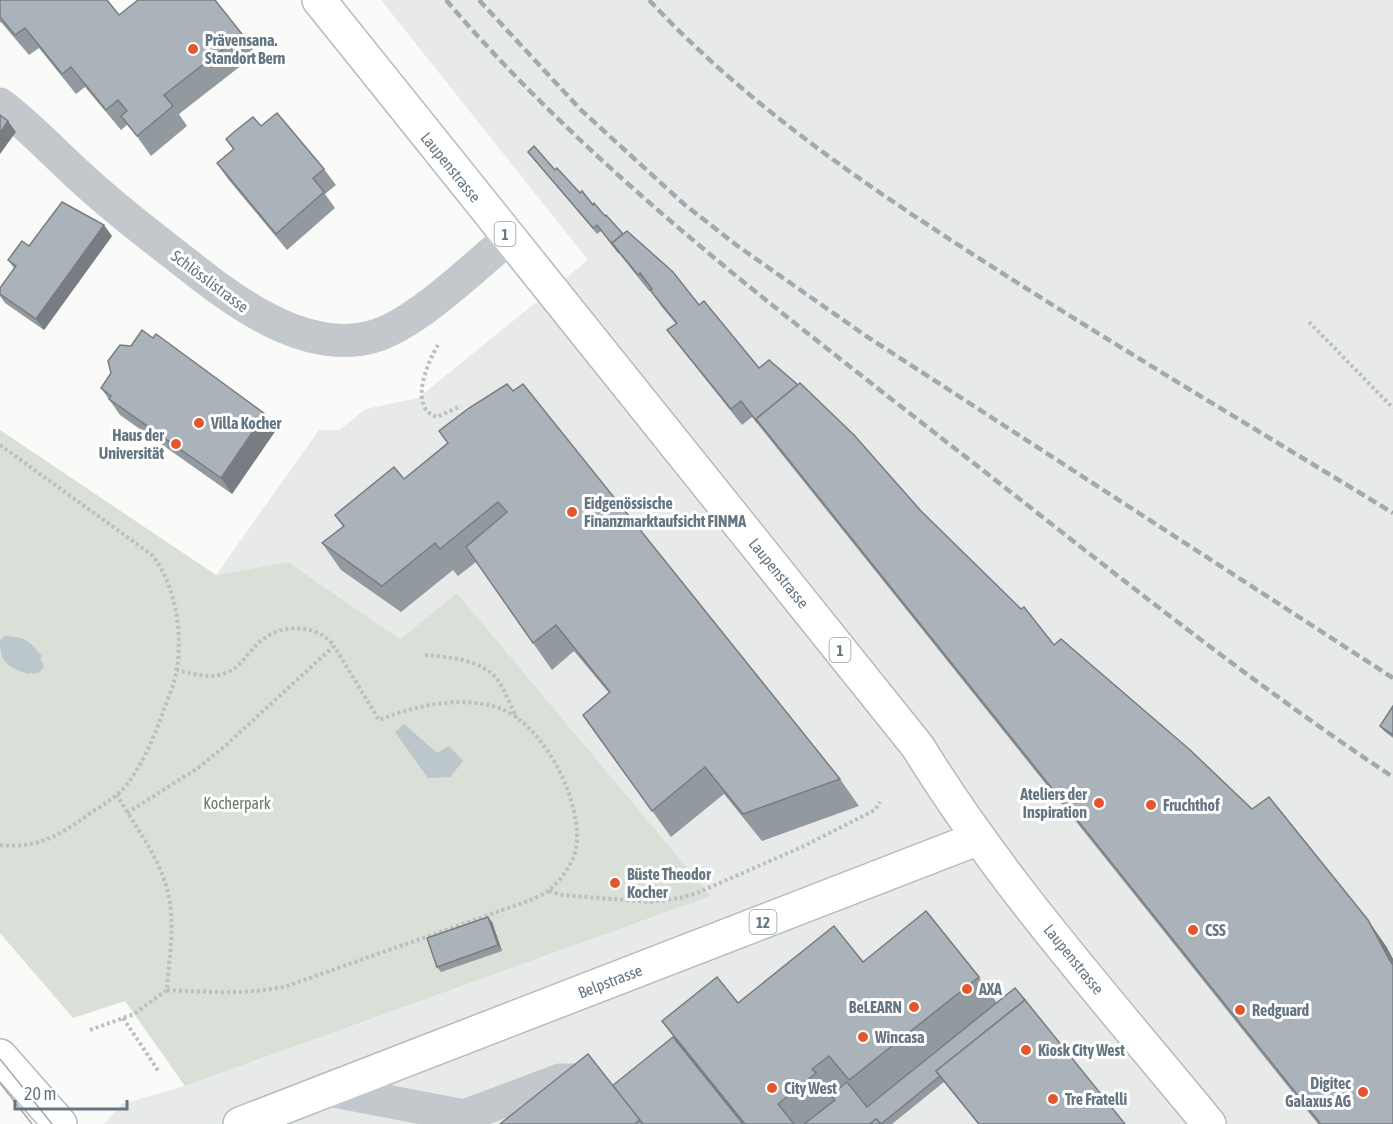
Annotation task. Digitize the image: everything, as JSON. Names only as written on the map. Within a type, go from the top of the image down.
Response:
[{"type":"main road","name":"Laupenstrasse","points":[[319,0],[918,747],[1015,887],[1209,1124]]},
{"type":"main road","name":"Belpstrasse","points":[[240,1124],[980,838]]},
{"type":"main road","points":[[0,1056],[60,1124]]},
{"type":"street","name":"Schlösslistrasse","points":[[0,104],[24,122],[108,202],[225,294],[254,313],[277,324],[322,338],[341,341],[360,339],[393,329],[421,310],[508,238]]},
{"type":"street","points":[[329,1090],[464,1116],[560,1080],[577,1080]]},
{"type":"path","points":[[1309,322],[1393,408]]},
{"type":"path","points":[[444,338],[427,367],[422,400],[428,413],[437,417],[461,406]]},
{"type":"path","points":[[0,445],[152,555],[162,567],[172,597],[178,632],[177,670],[152,744],[128,784],[117,795],[66,831],[27,844],[0,845]]},
{"type":"path","points":[[90,1030],[134,1014],[166,990],[218,993],[271,990],[528,901],[548,891],[570,864],[576,849],[576,822],[559,769],[543,743],[521,720],[504,710],[471,702],[428,706],[379,720],[334,646],[316,631],[290,629],[275,632],[263,639],[239,665],[228,672],[210,677],[177,670]]},
{"type":"path","points":[[127,813],[198,768],[334,646]]},
{"type":"path","points":[[425,655],[452,657],[480,666],[497,679],[517,718]]},
{"type":"path","points":[[117,795],[155,857],[168,890],[172,919],[166,990]]},
{"type":"path","points":[[548,891],[563,896],[650,902],[680,898],[698,893],[802,847],[875,810],[880,802]]},
{"type":"path","points":[[123,1018],[159,1072]]},
{"type":"shaded area","points":[[381,0],[1393,0],[1393,1124],[104,1124],[122,1104],[185,1086],[711,896],[457,593],[400,639],[288,562],[216,575],[319,430],[339,430],[366,409],[418,398],[588,260]]},
{"type":"shaded area","points":[[5,636],[26,640],[33,646],[42,656],[40,658],[44,666],[40,672],[28,674],[7,663],[0,648],[0,640]]},
{"type":"shaded area","points":[[404,724],[437,753],[449,746],[463,761],[450,777],[428,778],[395,732]]},
{"type":"green space","name":"Kocherpark","points":[[0,430],[216,575],[288,562],[400,639],[457,593],[711,896],[185,1086],[125,1001],[73,1018],[0,933]]},
{"type":"building","points":[[0,0],[107,0],[119,15],[138,0],[215,0],[242,34],[164,95],[173,106],[137,136],[121,116],[127,111],[118,100],[106,110],[71,67],[62,74],[25,28],[15,35],[0,17]]},
{"type":"building","points":[[277,113],[324,169],[313,178],[324,192],[276,234],[217,163],[234,149],[226,139],[234,132],[253,117],[261,126]]},
{"type":"building","points":[[0,115],[8,121],[0,133]]},
{"type":"building","points":[[534,146],[555,170],[557,168],[580,193],[582,191],[623,234],[612,243],[619,253],[597,225],[593,228],[528,152]]},
{"type":"building","points":[[62,202],[104,225],[36,319],[0,294],[0,288],[16,266],[8,260],[22,241],[29,246]]},
{"type":"building","points":[[627,231],[673,272],[699,305],[704,301],[759,368],[769,360],[798,385],[756,419],[758,423],[741,401],[731,409],[667,330],[677,323],[650,290],[652,289],[640,273],[638,275],[612,243]]},
{"type":"building","name":"Villa Kocher","points":[[142,330],[153,338],[156,334],[265,414],[221,478],[109,399],[111,396],[101,388],[111,373],[108,361],[120,345],[131,346]]},
{"type":"building","points":[[800,383],[854,435],[921,511],[1021,609],[1024,607],[1054,645],[1061,639],[1189,749],[1252,809],[1269,797],[1368,920],[1393,965],[1393,1124],[1319,1124],[756,419]]},
{"type":"building","points":[[507,384],[513,391],[523,384],[840,779],[743,814],[705,767],[652,811],[583,715],[610,692],[556,625],[533,643],[466,547],[507,512],[498,502],[440,549],[435,543],[382,586],[322,543],[344,526],[335,515],[394,467],[404,479],[448,443],[439,431],[469,408]]},
{"type":"building","points":[[1393,706],[1393,735],[1380,726]]},
{"type":"building","points":[[926,911],[979,977],[849,1080],[829,1056],[812,1069],[816,1073],[778,1104],[794,1124],[745,1124],[662,1021],[717,977],[738,1003],[834,926],[863,962]]},
{"type":"building","points":[[488,917],[498,945],[437,967],[427,938]]},
{"type":"building","points":[[1015,988],[1025,1000],[936,1071],[940,1076],[881,1124],[876,1119],[870,1124],[804,1124],[835,1100],[831,1095],[847,1082],[867,1107]]},
{"type":"building","points":[[1025,1000],[1125,1124],[979,1124],[936,1071]]},
{"type":"building","points":[[673,1037],[743,1124],[643,1124],[612,1086]]},
{"type":"building","points":[[588,1054],[640,1120],[634,1124],[500,1124]]},
{"type":"building","points":[[876,1119],[881,1124],[870,1124]]},
{"type":"tram line","points":[[0,1059],[52,1124]]},
{"type":"tram line","points":[[0,1083],[32,1124]]},
{"type":"railway","points":[[446,0],[502,63],[561,122],[623,179],[751,288],[1223,657],[1393,777]]},
{"type":"railway","points":[[479,0],[581,110],[685,205],[739,247],[866,336],[1393,678]]},
{"type":"railway","points":[[649,0],[691,42],[780,120],[876,190],[1070,316],[1393,513]]},
{"type":"place","name":"Prävensana. Standort Bern","points":[[193,49]]},
{"type":"place","name":"Villa Kocher","points":[[199,423]]},
{"type":"place","name":"Haus der Universität","points":[[176,444]]},
{"type":"place","name":"Eidgenössische Finanzmarktaufsicht FINMA","points":[[572,512]]},
{"type":"place","name":"Ateliers der Inspiration","points":[[1099,803]]},
{"type":"place","name":"Fruchthof","points":[[1151,805]]},
{"type":"place","name":"Büste Theodor Kocher","points":[[615,883]]},
{"type":"place","name":"CSS","points":[[1193,930]]},
{"type":"place","name":"AXA","points":[[967,989]]},
{"type":"place","name":"BeLEARN","points":[[914,1007]]},
{"type":"place","name":"Redguard","points":[[1240,1010]]},
{"type":"place","name":"Wincasa","points":[[863,1037]]},
{"type":"place","name":"Kiosk City West","points":[[1026,1050]]},
{"type":"place","name":"City West","points":[[772,1088]]},
{"type":"place","name":"Digitec Galaxus AG","points":[[1363,1092]]},
{"type":"place","name":"Tre Fratelli","points":[[1053,1099]]}]
